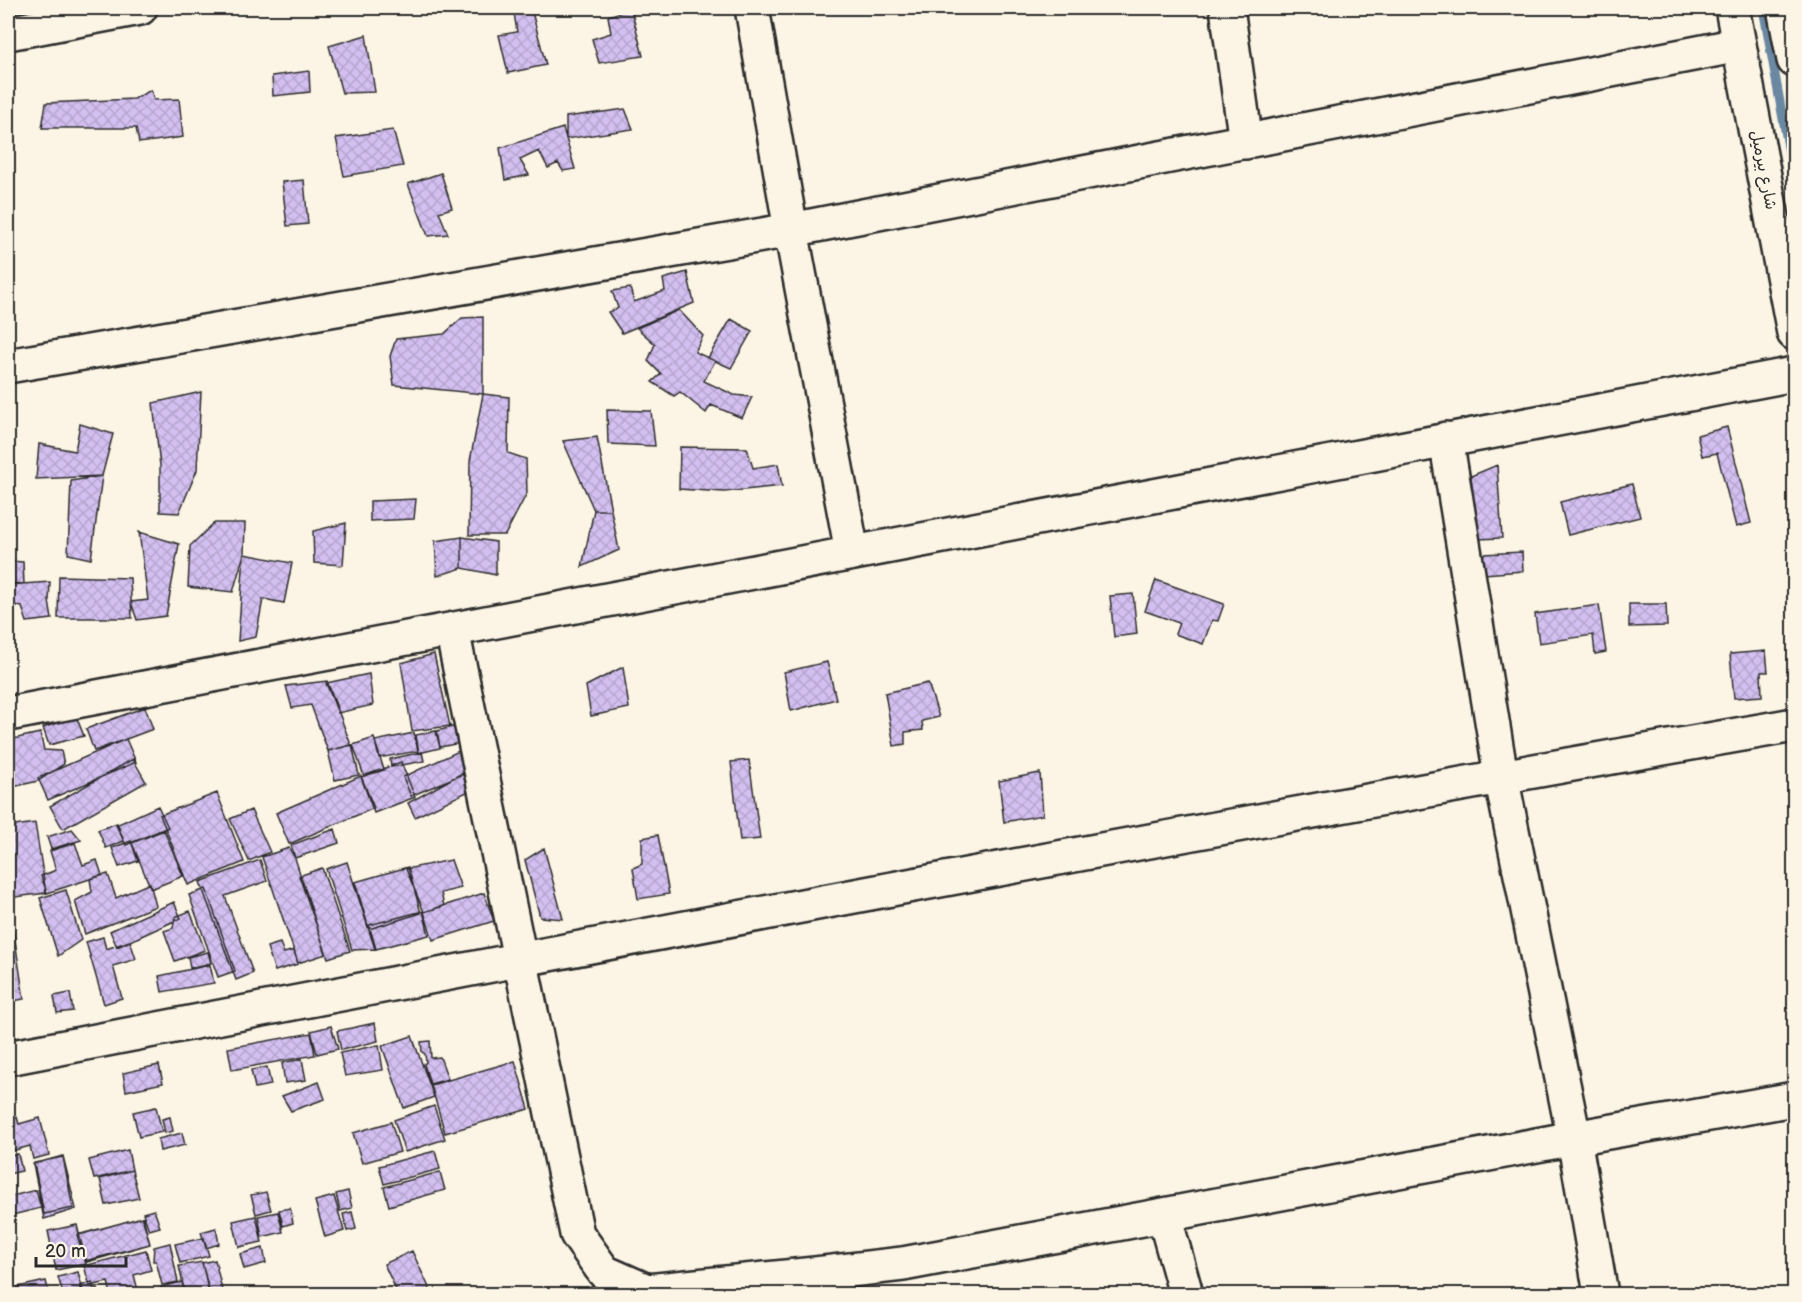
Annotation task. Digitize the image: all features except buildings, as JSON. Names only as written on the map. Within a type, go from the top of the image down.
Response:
[{"type":"street","points":[[8,33],[140,8]]},
{"type":"street","points":[[752,8],[852,552]]},
{"type":"street","points":[[1227,8],[1246,142]]},
{"type":"street","name":"شارع بيرميل","points":[[1732,8],[1794,333]]},
{"type":"street","points":[[8,366],[791,230],[1739,45]]},
{"type":"street","points":[[8,714],[1794,374]]},
{"type":"street","points":[[1446,439],[1501,776],[1574,1138],[1601,1294]]},
{"type":"street","points":[[452,630],[577,1234],[604,1272],[646,1291],[903,1264],[1794,1099]]},
{"type":"street","points":[[8,1058],[520,959],[1501,776],[1794,725]]},
{"type":"street","points":[[1164,1215],[1186,1294]]},
{"type":"waterway","points":[[1763,8],[1794,180]]}]
